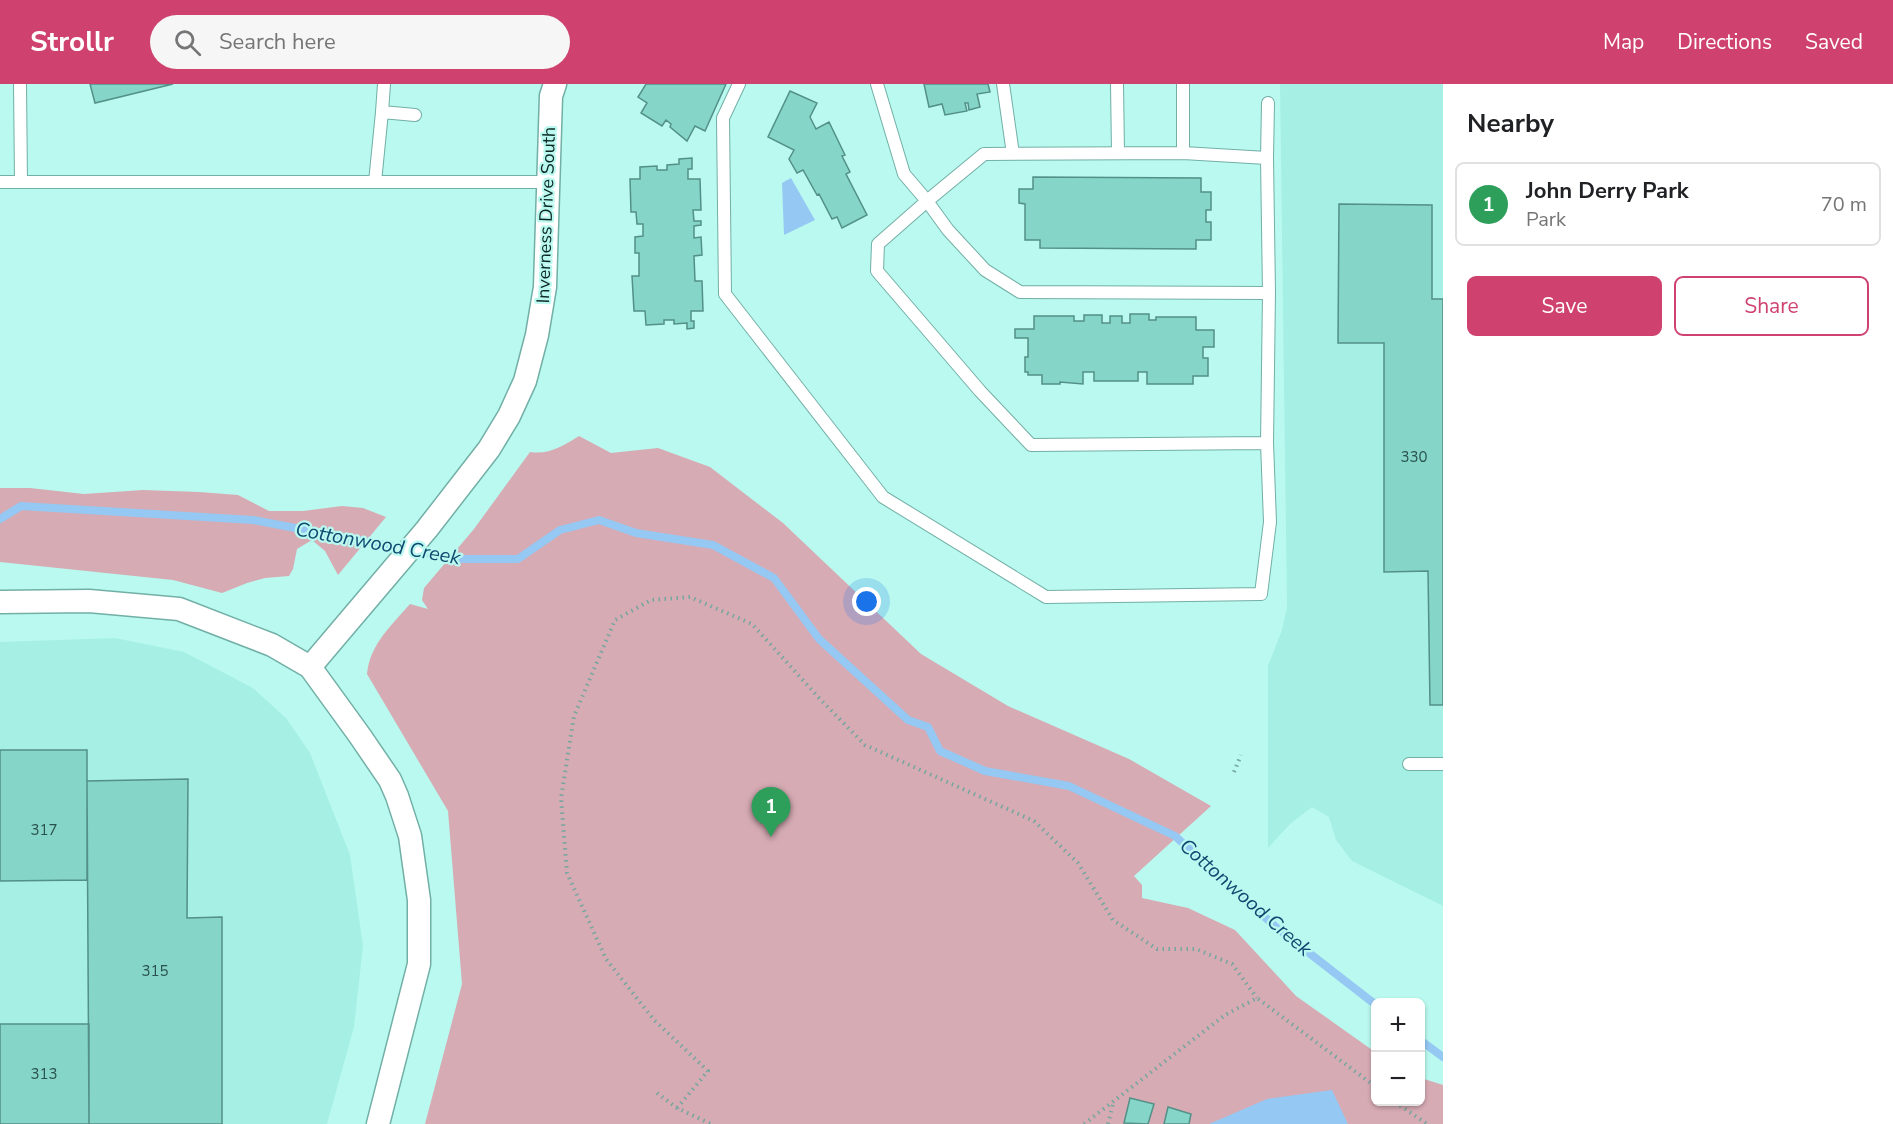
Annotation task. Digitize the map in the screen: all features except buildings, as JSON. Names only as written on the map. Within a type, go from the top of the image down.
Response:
[{"type":"street","name":"Inverness Drive South","points":[[310,668],[385,576],[427,529],[495,441],[525,381],[534,351],[545,288],[551,96],[555,84]]},
{"type":"street","points":[[0,602],[89,601],[179,609],[272,645],[310,668],[360,736],[390,780],[397,796],[410,836],[419,900],[419,964],[378,1124]]},
{"type":"lane","points":[[20,84],[21,182]]},
{"type":"lane","points":[[375,182],[384,84]]},
{"type":"lane","points":[[739,84],[723,118],[725,294],[883,497],[1046,597],[1261,594],[1270,522],[1267,443],[1268,103]]},
{"type":"lane","points":[[877,84],[904,174],[948,230],[985,270],[1020,292],[1269,293]]},
{"type":"lane","points":[[1003,84],[1012,154]]},
{"type":"lane","points":[[1117,84],[1118,153]]},
{"type":"lane","points":[[1183,84],[1183,153]]},
{"type":"lane","points":[[382,112],[415,115]]},
{"type":"lane","points":[[1267,158],[1183,153],[984,154],[878,243],[877,271],[980,391],[1031,445],[1267,443]]},
{"type":"lane","points":[[0,182],[548,182]]},
{"type":"lane","points":[[1409,764],[1443,764]]},
{"type":"path","points":[[677,1108],[708,1071],[654,1020],[606,958],[567,873],[561,798],[574,716],[615,620],[651,600],[690,597],[752,624],[865,745],[1034,821],[1078,863],[1113,920],[1157,949],[1196,950],[1232,964],[1257,998],[1371,1083]]},
{"type":"path","points":[[1234,772],[1241,755]]},
{"type":"path","points":[[1084,1124],[1225,1015],[1257,998]]},
{"type":"path","points":[[657,1093],[677,1108],[716,1124]]},
{"type":"path","points":[[1108,1124],[1113,1103]]},
{"type":"path","points":[[1402,1106],[1427,1124]]},
{"type":"shaded area","points":[[1280,84],[1443,84],[1443,906],[1352,861],[1336,840],[1329,817],[1312,807],[1290,824],[1268,848],[1268,666],[1282,630],[1287,607]]},
{"type":"shaded area","points":[[791,178],[815,220],[784,235],[782,183]]},
{"type":"shaded area","points":[[579,436],[611,453],[658,448],[710,467],[783,523],[921,654],[1008,706],[1129,759],[1211,806],[1134,876],[1142,885],[1142,898],[1188,908],[1235,930],[1296,996],[1371,1049],[1371,1106],[1425,1106],[1425,1079],[1443,1085],[1443,1124],[425,1124],[462,984],[448,811],[367,674],[369,663],[382,636],[410,604],[428,609],[422,600],[424,588],[474,529],[530,452],[550,451]]},
{"type":"shaded area","points":[[0,488],[30,488],[84,494],[143,490],[199,492],[238,495],[269,511],[303,511],[342,506],[363,508],[386,517],[338,575],[325,551],[312,540],[297,549],[293,569],[289,576],[265,578],[222,593],[173,580],[0,562]]},
{"type":"shaded area","points":[[115,638],[184,652],[253,688],[286,718],[310,753],[350,855],[363,946],[354,1027],[327,1124],[0,1124],[0,642]]},
{"type":"shaded area","points":[[1332,1090],[1348,1124],[1209,1124],[1267,1099]]},
{"type":"waterway","name":"Cottonwood Creek","points":[[0,519],[21,506],[253,520],[458,559],[518,559],[560,530],[599,520],[636,533],[713,545],[774,578],[819,639],[908,720],[928,727],[940,751],[985,771],[1069,786],[1175,836],[1277,928],[1371,1001]]},
{"type":"waterway","name":"Cottonwood Creek","points":[[1425,1044],[1443,1057]]},
{"type":"place","name":"John Derry Park","points":[[771,837]]}]
